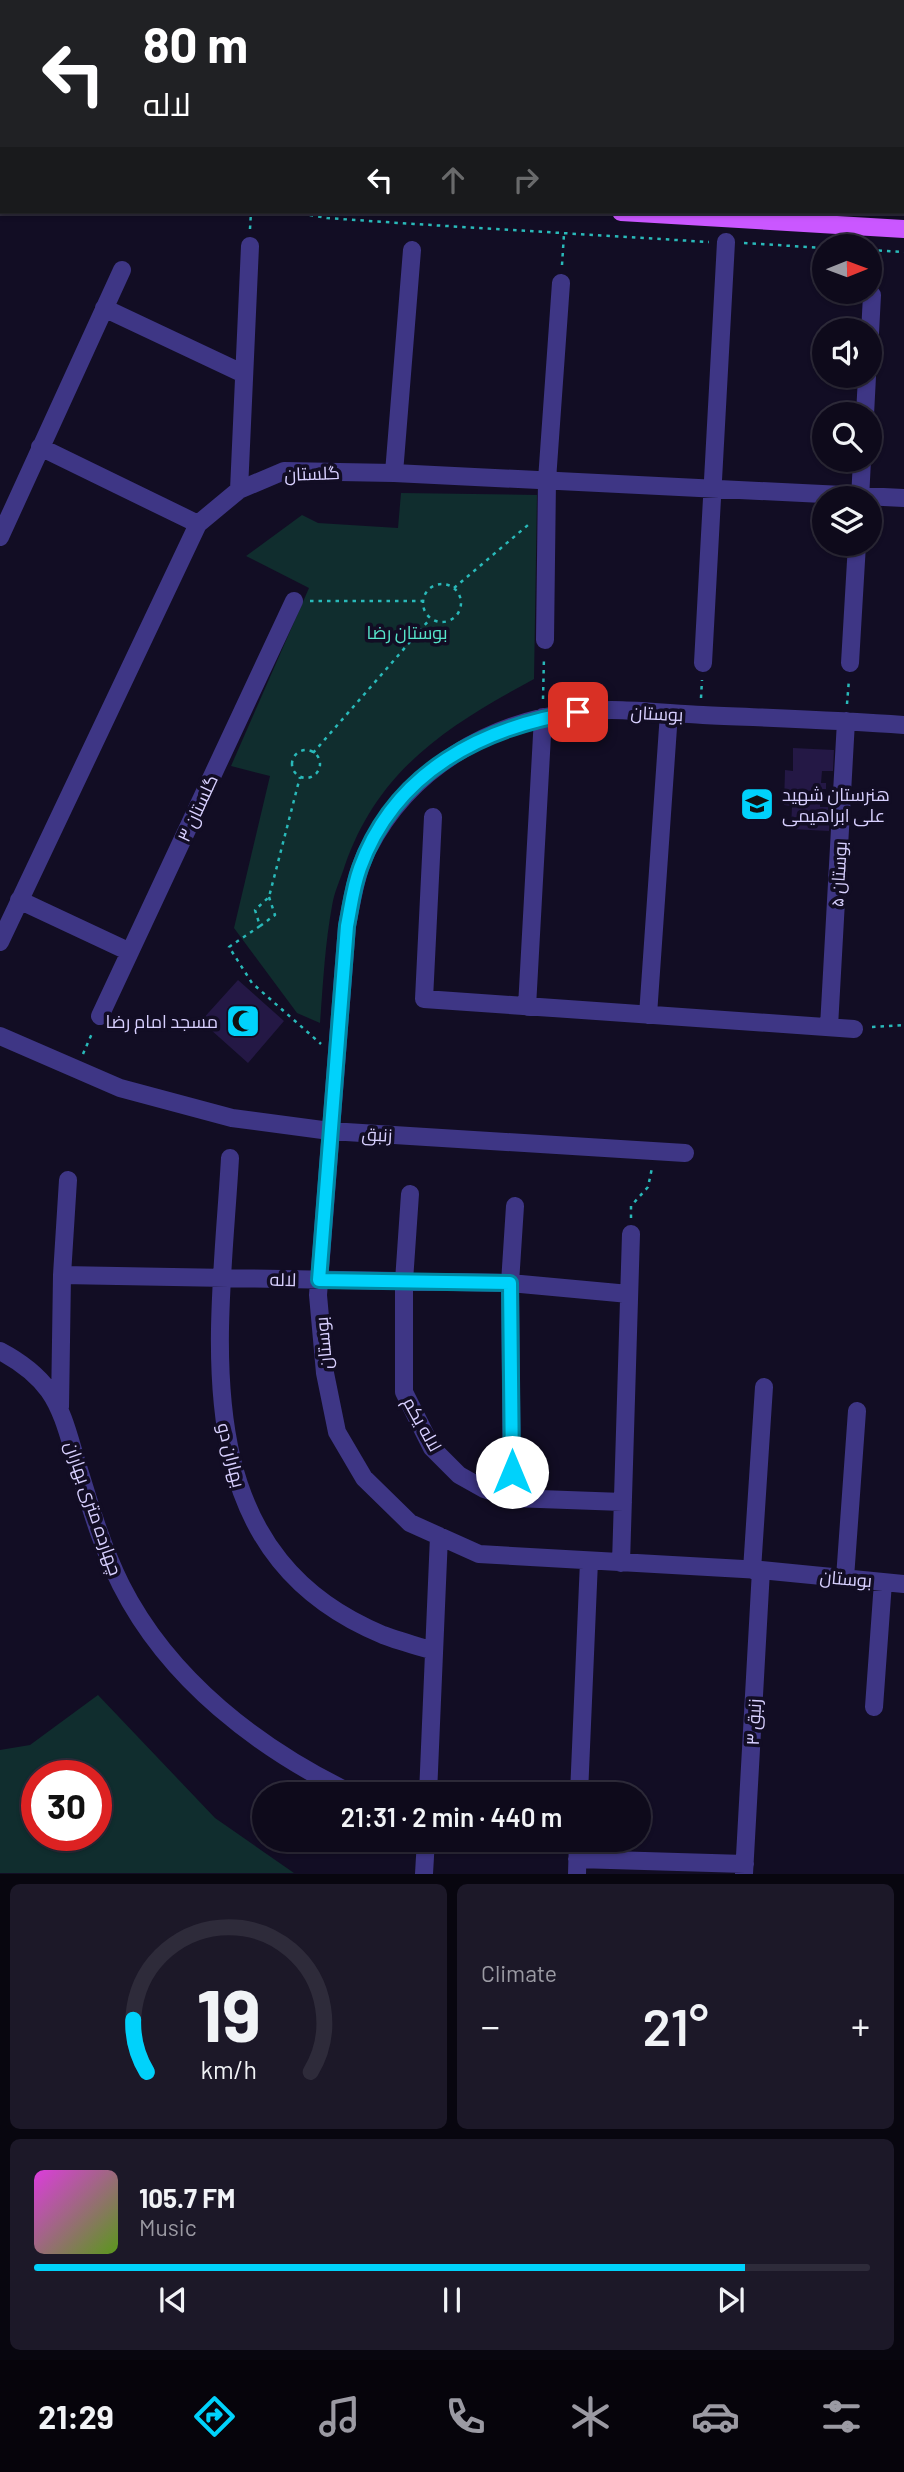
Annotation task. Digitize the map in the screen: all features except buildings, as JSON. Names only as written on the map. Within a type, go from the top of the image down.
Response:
[{"type":"main road","points":[[673,214],[904,229]]},
{"type":"street","points":[[703,663],[726,242]]},
{"type":"street","points":[[239,490],[250,246]]},
{"type":"street","points":[[394,472],[412,250]]},
{"type":"street","points":[[0,537],[122,270]]},
{"type":"street","points":[[545,639],[547,480],[561,283]]},
{"type":"street","points":[[104,308],[244,374]]},
{"type":"street","points":[[40,447],[198,524]]},
{"type":"street","name":"گلستان","points":[[0,942],[198,524],[239,490],[284,471],[394,472],[812,494]]},
{"type":"street","name":"گلستان","points":[[882,498],[904,498]]},
{"type":"street","points":[[850,663],[856,556]]},
{"type":"street","name":"گلستان ۳","points":[[100,1016],[294,601]]},
{"type":"street","name":"بوستان","points":[[904,725],[669,713],[578,712],[511,725],[459,750],[415,786],[387,818],[368,849],[354,889],[347,926],[319,1280],[324,1373],[337,1432],[364,1478],[410,1523],[480,1554],[756,1570],[904,1584]]},
{"type":"street","points":[[648,1015],[669,713]]},
{"type":"street","points":[[527,1007],[543,717]]},
{"type":"street","name":"بوستان ۵","points":[[829,1027],[846,721]]},
{"type":"street","points":[[433,817],[424,999],[855,1029]]},
{"type":"street","points":[[19,900],[130,952]]},
{"type":"street","name":"زنبق","points":[[0,1036],[120,1088],[232,1118],[330,1131],[685,1153]]},
{"type":"street","name":"بهاران دو","points":[[230,1158],[220,1336],[223,1422],[234,1475],[248,1512],[273,1553],[299,1581],[340,1611],[382,1634],[434,1651]]},
{"type":"street","points":[[60,1412],[62,1275],[68,1180]]},
{"type":"street","name":"لاله یکم","points":[[410,1194],[404,1281],[404,1392],[432,1448],[459,1475],[484,1489],[512,1498],[623,1502]]},
{"type":"street","points":[[512,1498],[510,1283],[515,1206]]},
{"type":"street","points":[[621,1563],[631,1234]]},
{"type":"street","name":"لاله","points":[[62,1275],[510,1283],[629,1294]]},
{"type":"street","name":"چهارده متری بهاران","points":[[0,1351],[38,1377],[60,1412],[99,1533],[120,1583],[160,1646],[228,1716],[283,1757],[330,1782]]},
{"type":"street","name":"زنبق ۳","points":[[745,1869],[764,1387]]},
{"type":"street","points":[[845,1578],[857,1412]]},
{"type":"street","points":[[429,1782],[439,1536]]},
{"type":"street","points":[[580,1782],[589,1561]]},
{"type":"street","points":[[874,1707],[883,1582]]},
{"type":"street","points":[[424,1874],[425,1852]]},
{"type":"street","points":[[577,1866],[745,1869]]},
{"type":"path","points":[[304,214],[327,218],[564,234],[812,247]]},
{"type":"path","points":[[561,283],[564,234]]},
{"type":"path","points":[[882,251],[904,252]]},
{"type":"path","points":[[454,588],[547,509]]},
{"type":"path","points":[[430,619],[422,601],[427,590],[437,584],[454,588]]},
{"type":"path","points":[[430,619],[443,622],[455,617],[461,605],[454,588]]},
{"type":"path","points":[[294,601],[422,601]]},
{"type":"path","points":[[313,753],[430,619]]},
{"type":"path","points":[[543,717],[545,639]]},
{"type":"path","points":[[700,715],[703,663]]},
{"type":"path","points":[[846,721],[850,663]]},
{"type":"path","points":[[301,752],[313,753],[319,760],[319,769],[313,776],[300,777],[294,770],[294,758],[301,752]]},
{"type":"path","points":[[260,926],[255,910],[269,897],[300,777]]},
{"type":"path","points":[[269,897],[275,915],[229,947],[252,982],[304,1031],[336,1055]]},
{"type":"path","points":[[76,1070],[100,1016]]},
{"type":"path","points":[[855,1029],[904,1025]]},
{"type":"path","points":[[631,1234],[631,1206],[648,1187],[655,1151]]},
{"type":"green space","name":"بوستان رضا","points":[[401,493],[537,495],[534,679],[446,732],[397,776],[377,801],[359,831],[334,896],[326,949],[320,1023],[297,1013],[234,928],[270,776],[231,766],[309,588],[246,556],[302,515],[318,523],[398,528]]},
{"type":"green space","points":[[98,1695],[215,1818],[252,1844],[252,1852],[264,1852],[294,1873],[0,1873],[0,1750],[30,1745]]},
{"type":"place","name":"هنرستان شهید علی ابراهیمی","points":[[757,804]]},
{"type":"place","name":"مسجد امام رضا","points":[[243,1021]]},
{"type":"route","points":[[512,1472],[510,1283],[319,1280],[347,926],[359,869],[368,849],[387,818],[415,786],[459,750],[484,736],[511,725],[578,712]]}]
